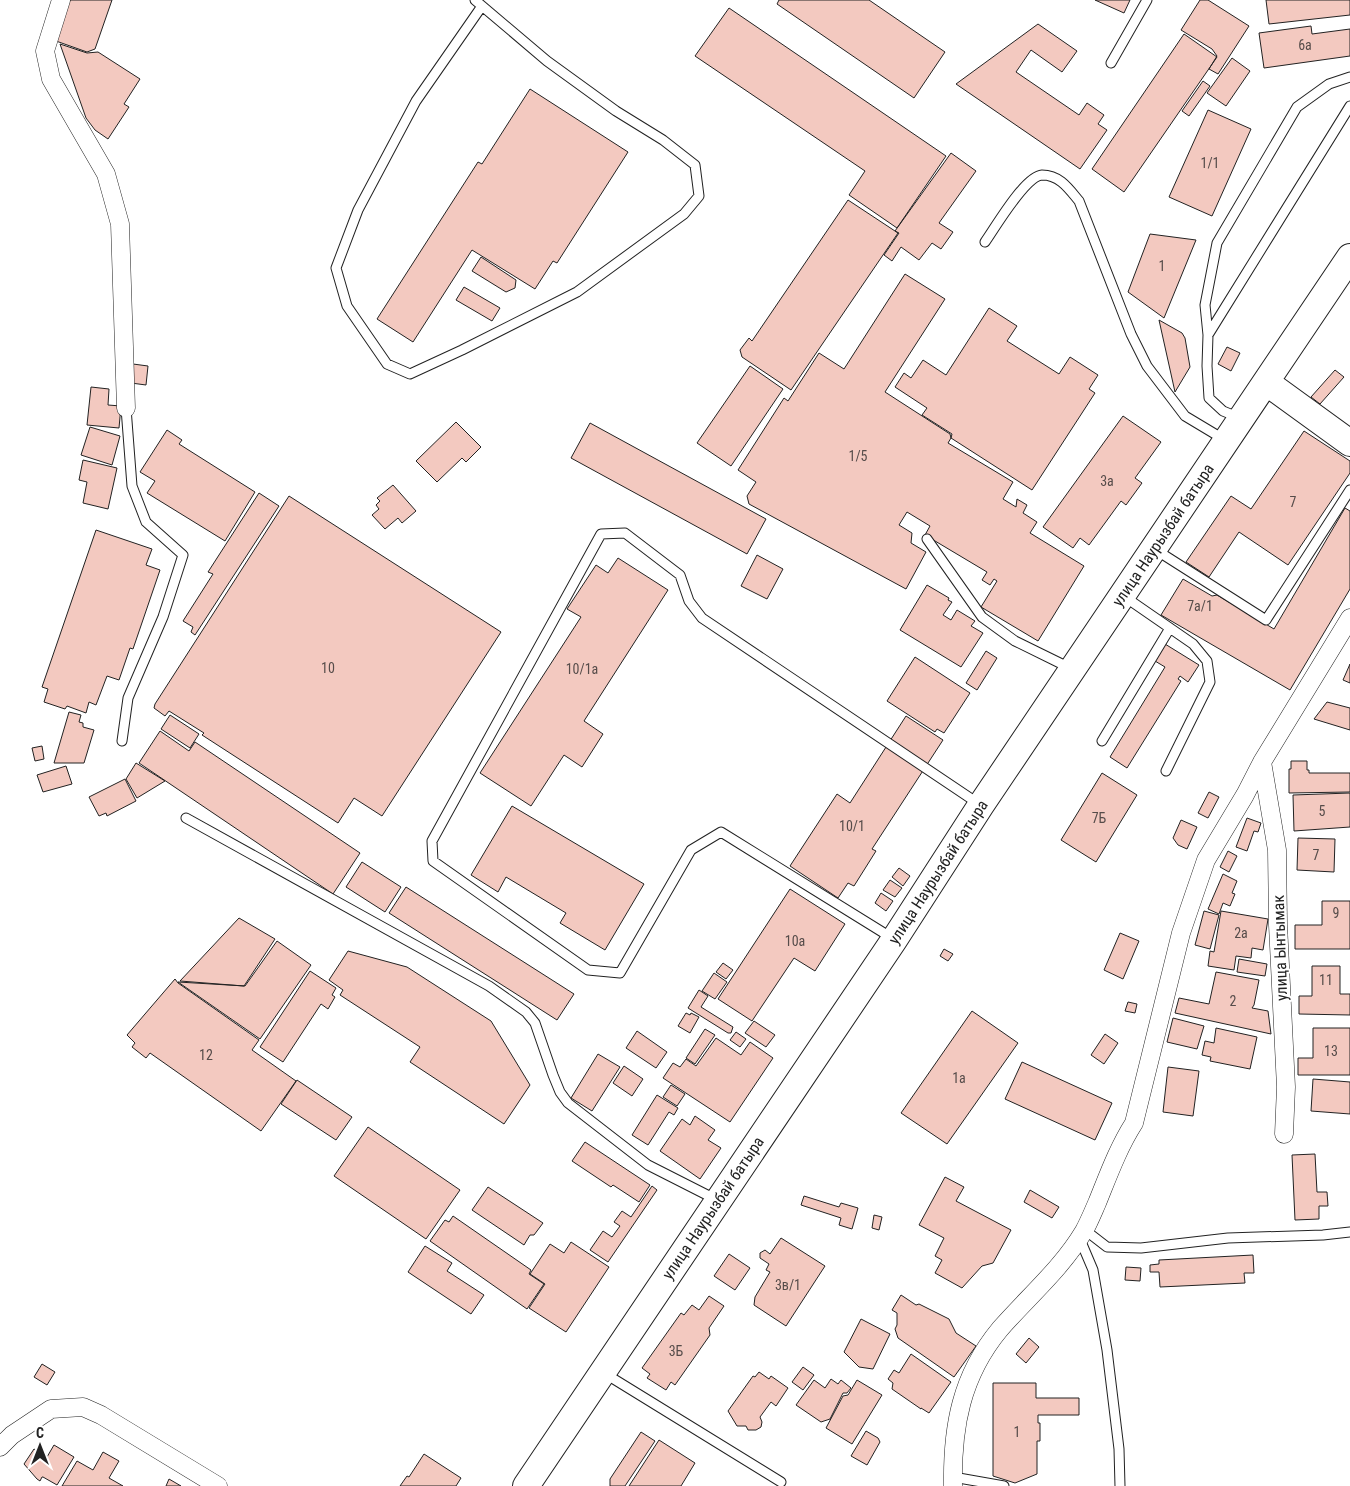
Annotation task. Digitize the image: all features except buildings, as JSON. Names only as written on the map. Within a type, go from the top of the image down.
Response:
[{"type":"main road","name":"улица Наурызбай батыра","points":[[526,1486],[894,940],[1072,669],[1350,257]]},
{"type":"main road","points":[[1266,382],[1350,443]]},
{"type":"street","points":[[61,0],[44,51],[51,79],[106,174],[120,224],[126,408]]},
{"type":"street","points":[[953,1482],[953,1451],[956,1428],[968,1379],[1000,1330],[1070,1251],[1082,1234],[1124,1140],[1134,1123],[1181,933],[1206,860],[1245,795],[1262,762],[1350,618]]},
{"type":"street","name":"улица Ынтымак","points":[[1262,762],[1277,850],[1278,925],[1286,1086],[1284,1134]]},
{"type":"street","points":[[0,1447],[12,1435],[51,1409],[82,1407],[101,1415],[218,1486]]},
{"type":"lane","points":[[1111,62],[1147,0]]},
{"type":"lane","points":[[479,3],[547,60],[616,112],[663,140],[694,165],[699,196],[684,214],[577,292],[410,374],[387,364],[382,357],[347,306],[336,268],[358,210],[416,101],[479,3]]},
{"type":"lane","points":[[1241,418],[1223,411],[1210,398],[1205,305],[1217,243],[1297,108],[1329,84],[1350,77]]},
{"type":"lane","points":[[1208,335],[1350,106]]},
{"type":"lane","points":[[985,242],[1016,196],[1032,180],[1041,175],[1055,178],[1065,184],[1079,201],[1131,334],[1146,366],[1185,416],[1226,441]]},
{"type":"lane","points":[[122,741],[128,698],[163,617],[183,555],[146,522],[132,486],[126,408]]},
{"type":"lane","points":[[1154,549],[1266,620],[1350,490]]},
{"type":"lane","points":[[894,940],[721,832],[691,850],[620,973],[588,970],[433,861],[432,841],[601,534],[625,533],[680,575],[689,601],[702,618],[981,806]]},
{"type":"lane","points":[[927,539],[982,617],[1015,641],[1072,669]]},
{"type":"lane","points":[[1122,596],[1193,644],[1207,661],[1210,682],[1166,771]]},
{"type":"lane","points":[[1102,740],[1170,628]]},
{"type":"lane","points":[[186,818],[490,986],[526,1012],[535,1022],[553,1076],[560,1092],[568,1103],[648,1165],[718,1201]]},
{"type":"lane","points":[[1082,1234],[1107,1247],[1141,1248],[1228,1238],[1323,1235],[1350,1232]]},
{"type":"lane","points":[[1082,1234],[1093,1270],[1107,1350],[1119,1449],[1120,1486]]},
{"type":"lane","points":[[602,1372],[781,1482]]},
{"type":"lane","points":[[953,1482],[1004,1486]]}]
